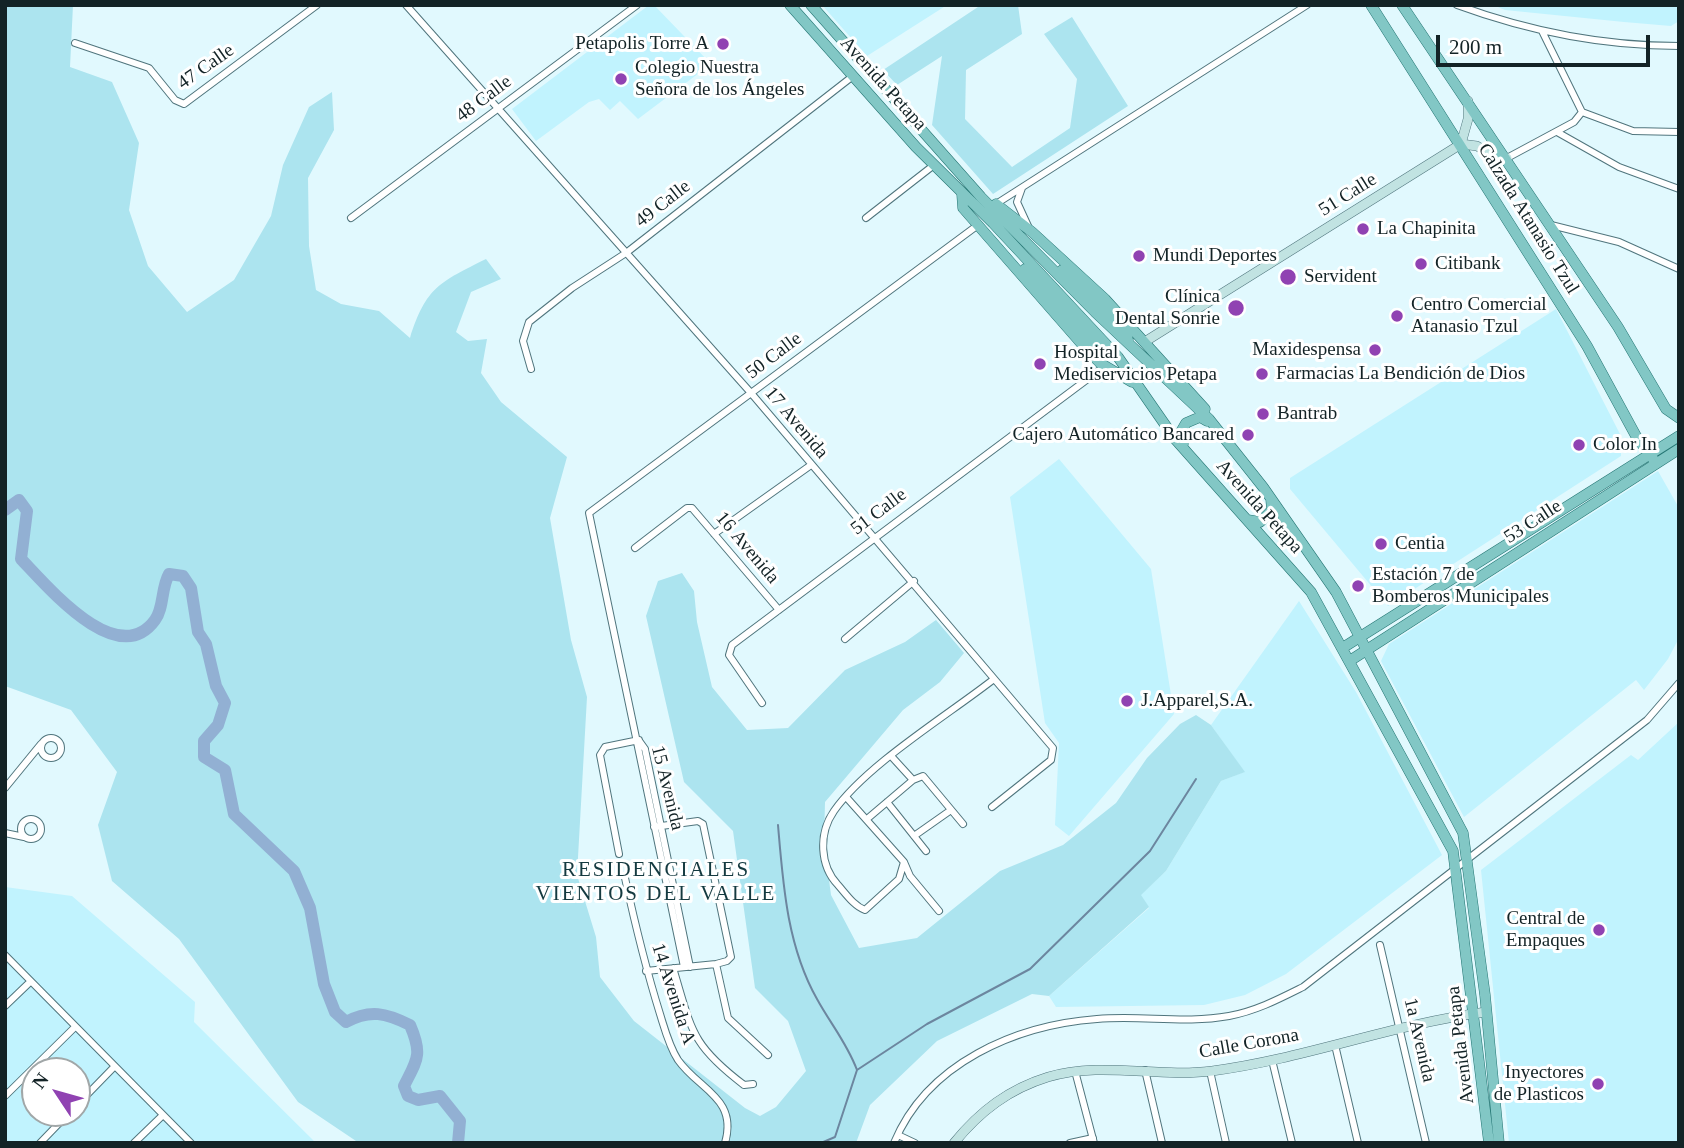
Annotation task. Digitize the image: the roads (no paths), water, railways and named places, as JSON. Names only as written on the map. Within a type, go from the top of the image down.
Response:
[{"type":"main road","name":"Avenida Petapa","points":[[790,5],[934,165],[1118,357],[1134,383],[1192,459],[1316,599],[1453,851],[1481,1012],[1499,1143]]},
{"type":"main road","name":"Avenida Petapa","points":[[811,5],[981,197],[1095,312],[1209,419],[1271,499],[1336,592],[1455,813],[1468,857],[1489,1143]]},
{"type":"main road","name":"Calzada Atanasio Tzul","points":[[1371,5],[1587,346],[1636,436],[1656,456]]},
{"type":"main road","name":"Calzada Atanasio Tzul","points":[[1402,5],[1467,97],[1675,417]]},
{"type":"main road","points":[[962,194],[963,208],[1105,366],[1134,383]]},
{"type":"main road","points":[[962,194],[988,228],[1076,326],[1102,352],[1113,354]]},
{"type":"main road","points":[[981,197],[996,204],[1031,232],[1146,341],[1200,404],[1209,419]]},
{"type":"main road","points":[[996,204],[1125,329],[1128,340]]},
{"type":"main road","points":[[1192,459],[1179,435],[1186,423],[1200,417],[1220,433]]},
{"type":"main road","points":[[1613,477],[1635,455],[1636,436]]},
{"type":"main road","points":[[1656,456],[1676,444]]},
{"type":"main road","name":"53 Calle","points":[[1344,647],[1613,477],[1656,456]]},
{"type":"main road","name":"53 Calle","points":[[1351,660],[1656,456]]},
{"type":"main road","points":[[1248,520],[1260,522],[1267,517],[1272,510],[1271,499]]},
{"type":"street","name":"47 Calle","points":[[75,43],[149,68],[175,100],[184,104],[317,5]]},
{"type":"street","name":"17 Avenida","points":[[406,5],[751,393],[873,537],[914,581],[1054,752],[1047,764],[992,807]]},
{"type":"street","name":"48 Calle","points":[[351,218],[637,5]]},
{"type":"street","points":[[996,204],[1307,5]]},
{"type":"street","points":[[1457,5],[1542,31],[1604,42],[1679,46]]},
{"type":"street","points":[[1542,31],[1582,112],[1633,131],[1679,132]]},
{"type":"street","name":"49 Calle","points":[[531,369],[523,341],[529,322],[572,288],[626,253],[853,76]]},
{"type":"street","points":[[1467,97],[1468,118],[1461,144],[1477,146],[1499,159],[1507,158],[1558,132],[1574,122],[1582,112]]},
{"type":"street","points":[[1558,132],[1619,167],[1679,189]]},
{"type":"street","name":"51 Calle","points":[[1146,341],[1461,144]]},
{"type":"street","points":[[866,218],[934,165]]},
{"type":"street","points":[[1025,183],[1017,202],[1031,232]]},
{"type":"street","name":"50 Calle","points":[[589,513],[978,225]]},
{"type":"street","points":[[1551,225],[1619,242],[1664,260],[1679,270]]},
{"type":"street","name":"51 Calle","points":[[762,703],[727,651],[873,537],[1105,366]]},
{"type":"street","points":[[714,534],[811,465]]},
{"type":"street","name":"16 Avenida","points":[[635,548],[690,507],[779,610]]},
{"type":"street","name":"15 Avenida","points":[[589,513],[639,740],[645,749],[664,860],[687,967]]},
{"type":"street","points":[[845,639],[914,581]]},
{"type":"street","points":[[904,862],[900,879],[876,903],[863,910],[831,878],[823,849],[826,827],[834,812],[863,779],[994,679]]},
{"type":"street","points":[[894,1143],[914,1109],[950,1071],[1004,1040],[1033,1029],[1097,1019],[1199,1020],[1261,1008],[1303,987],[1647,720],[1679,683]]},
{"type":"street","points":[[620,854],[600,755],[605,747],[639,740]]},
{"type":"street","points":[[5,788],[41,744]]},
{"type":"street","points":[[892,757],[913,780]]},
{"type":"street","points":[[867,819],[913,780],[923,776],[963,824]]},
{"type":"street","points":[[847,797],[904,862],[910,876],[939,911]]},
{"type":"street","points":[[887,802],[926,851]]},
{"type":"street","points":[[914,836],[951,810]]},
{"type":"street","points":[[646,971],[716,964],[731,957],[703,824],[698,821],[658,826]]},
{"type":"street","points":[[5,833],[28,838]]},
{"type":"street","name":"14 Avenida A","points":[[625,877],[646,971],[671,1047],[679,1062],[721,1103],[729,1118],[724,1143]]},
{"type":"street","name":"1a Avenida","points":[[1380,945],[1426,1143]]},
{"type":"street","points":[[5,955],[191,1143]]},
{"type":"street","points":[[716,964],[729,1018],[768,1055]]},
{"type":"street","points":[[673,968],[699,1045],[716,1064],[744,1085],[753,1084]]},
{"type":"street","points":[[5,1006],[30,982]]},
{"type":"street","name":"Calle Corona","points":[[954,1143],[974,1120],[1002,1098],[1033,1082],[1075,1071],[1210,1072],[1481,1012]]},
{"type":"street","points":[[5,1096],[75,1027]]},
{"type":"street","points":[[1335,1045],[1358,1143]]},
{"type":"street","points":[[1272,1060],[1292,1143]]},
{"type":"street","points":[[91,1091],[114,1067]]},
{"type":"street","points":[[1145,1070],[1162,1143]]},
{"type":"street","points":[[1070,1143],[1093,1140],[1075,1071]]},
{"type":"street","points":[[1210,1072],[1226,1143]]},
{"type":"street","points":[[134,1143],[163,1115]]},
{"type":"street","points":[[40,1143],[55,1127]]},
{"type":"street","points":[[898,1135],[915,1143]]},
{"type":"waterway","points":[[5,510],[19,500],[27,511],[21,559],[66,604],[103,630],[122,636],[140,633],[158,615],[169,574],[183,576],[191,588],[198,632],[206,644],[216,686],[225,703],[218,725],[204,741],[204,757],[225,770],[234,814],[294,871],[310,908],[324,984],[335,1012],[346,1022],[363,1015],[378,1014],[410,1025],[417,1057],[404,1086],[408,1096],[418,1100],[440,1096],[460,1121],[458,1143]]},
{"type":"waterway","points":[[821,1143],[835,1137],[857,1070],[927,1024],[1030,969],[1150,851],[1196,779]]},
{"type":"waterway","points":[[778,825],[788,914],[799,958],[817,999],[857,1070]]},
{"type":"place","name":"Petapolis Torre A","points":[[723,44]]},
{"type":"place","name":"Colegio Nuestra Señora de los Ángeles","points":[[621,79]]},
{"type":"place","name":"La Chapinita","points":[[1363,229]]},
{"type":"place","name":"Mundi Deportes","points":[[1139,256]]},
{"type":"place","name":"Citibank","points":[[1421,264]]},
{"type":"place","name":"Servident","points":[[1288,277]]},
{"type":"place","name":"Clínica Dental Sonrie","points":[[1236,308]]},
{"type":"place","name":"Centro Comercial Atanasio Tzul","points":[[1397,316]]},
{"type":"place","name":"Maxidespensa","points":[[1375,350]]},
{"type":"place","name":"Hospital Mediservicios Petapa","points":[[1040,364]]},
{"type":"place","name":"Farmacias La Bendición de Dios","points":[[1262,374]]},
{"type":"place","name":"Bantrab","points":[[1263,414]]},
{"type":"place","name":"Cajero Automático Bancared","points":[[1248,435]]},
{"type":"place","name":"Color In","points":[[1579,445]]},
{"type":"place","name":"Centia","points":[[1381,544]]},
{"type":"place","name":"Estación 7 de Bomberos Municipales","points":[[1358,586]]},
{"type":"place","name":"J.Apparel,S.A.","points":[[1127,701]]},
{"type":"place","name":"Central de Empaques","points":[[1599,930]]},
{"type":"place","name":"Inyectores de Plasticos","points":[[1598,1084]]},
{"type":"district","name":"RESIDENCIALES VIENTOS DEL VALLE","points":[[656,882]]}]
